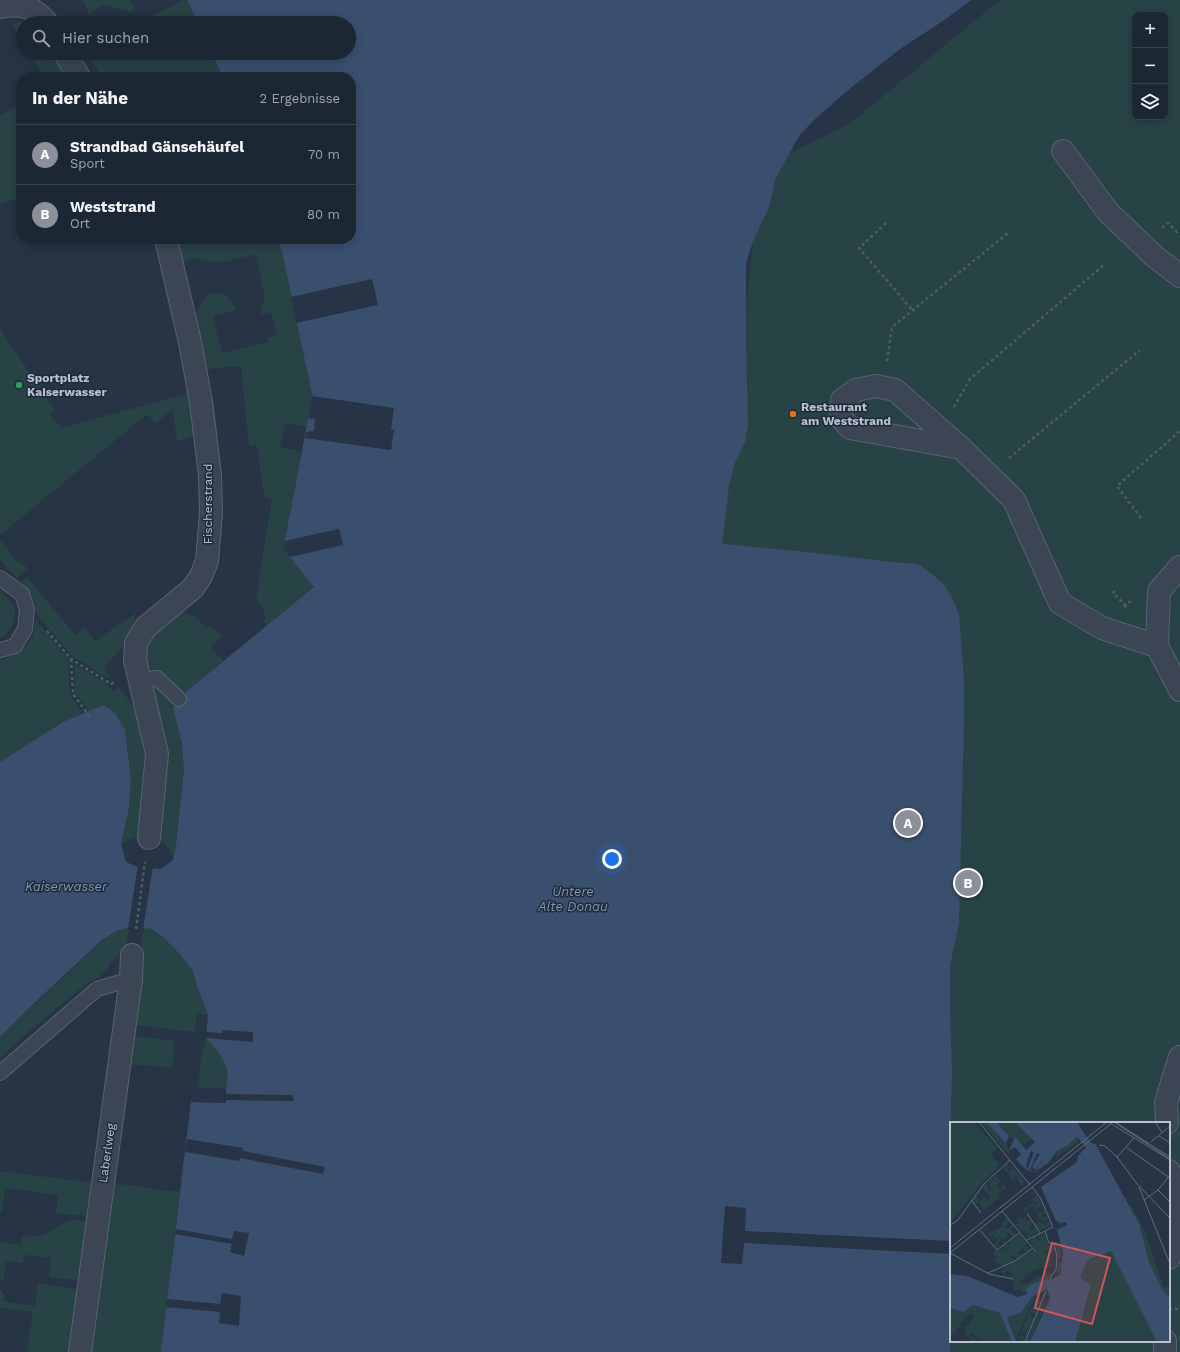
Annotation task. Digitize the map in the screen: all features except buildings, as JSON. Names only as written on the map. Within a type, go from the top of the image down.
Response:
[{"type":"street","points":[[0,7],[12,5],[28,6],[42,16]]},
{"type":"street","points":[[69,60],[76,72]]},
{"type":"street","points":[[1063,151],[1108,212],[1154,256],[1180,276]]},
{"type":"street","name":"Fischerstrand","points":[[149,838],[157,754],[135,660],[136,643],[146,627],[193,588],[201,576],[207,561],[211,514],[210,475],[201,402],[190,342],[167,244]]},
{"type":"street","points":[[961,448],[850,428],[841,418],[842,400],[856,390],[876,386],[895,390],[941,429],[961,448],[1014,500],[1060,603],[1102,628],[1157,646]]},
{"type":"street","points":[[1180,567],[1159,591],[1157,646],[1180,690]]},
{"type":"street","name":"Laberlweg","points":[[80,1352],[131,979],[132,955]]},
{"type":"street","points":[[1167,1122],[1166,1102],[1180,1057]]},
{"type":"street","points":[[1170,1194],[1170,1237]]},
{"type":"lane","points":[[0,578],[22,594],[28,609],[25,629],[15,646],[0,650]]},
{"type":"lane","points":[[140,680],[157,678],[179,699]]},
{"type":"lane","points":[[0,1073],[97,989],[131,979]]},
{"type":"path","points":[[886,223],[859,248],[913,311]]},
{"type":"path","points":[[883,388],[892,327],[1008,233]]},
{"type":"path","points":[[941,429],[970,379],[1105,264]]},
{"type":"path","points":[[988,475],[1140,350]]},
{"type":"path","points":[[1140,518],[1117,486],[1180,431]]},
{"type":"path","points":[[1102,628],[1148,586],[1159,591]]},
{"type":"path","points":[[1115,591],[1113,593],[1126,606]]},
{"type":"path","points":[[28,609],[71,659],[111,684],[114,682]]},
{"type":"path","points":[[71,659],[73,694],[90,717]]},
{"type":"path","points":[[136,930],[146,860]]},
{"type":"green space","points":[[83,0],[130,0],[135,9],[131,12],[104,5],[89,13]]},
{"type":"green space","points":[[183,0],[187,0],[195,16],[153,16]]},
{"type":"green space","points":[[1000,0],[1180,0],[1180,1352],[634,1352],[753,242],[770,205],[775,180],[790,153],[848,125]]},
{"type":"green space","points":[[16,22],[16,32],[12,25]]},
{"type":"green space","points":[[33,60],[56,60],[62,72],[41,72]]},
{"type":"green space","points":[[92,60],[215,60],[221,72],[98,72]]},
{"type":"green space","points":[[16,107],[16,199],[0,204],[0,116]]},
{"type":"green space","points":[[179,244],[280,244],[282,252],[312,393],[306,427],[285,423],[280,447],[302,452],[283,549],[314,587],[267,626],[263,620],[266,618],[263,614],[265,612],[256,600],[272,498],[264,496],[257,445],[249,446],[241,366],[207,369],[196,313],[207,295],[218,293],[225,295],[237,310],[213,316],[222,353],[267,342],[267,338],[277,335],[271,312],[261,314],[260,311],[265,297],[256,254],[228,261],[214,262],[197,258],[184,262]]},
{"type":"green space","points":[[0,329],[55,410],[49,415],[61,428],[189,393],[194,436],[177,441],[173,409],[156,423],[147,414],[0,535]]},
{"type":"green space","points":[[0,540],[17,561],[28,568],[17,578],[0,560]]},
{"type":"green space","points":[[27,577],[75,635],[84,627],[95,641],[136,613],[135,621],[128,636],[104,669],[110,677],[108,678],[72,656],[36,613],[34,600],[30,592],[21,582]]},
{"type":"green space","points":[[0,590],[13,605],[15,617],[13,626],[4,636],[0,638]]},
{"type":"green space","points":[[183,609],[184,613],[195,616],[206,629],[210,625],[222,637],[210,647],[223,661],[183,695],[152,671],[146,663],[146,639]]},
{"type":"green space","points":[[35,619],[69,660],[70,696],[83,713],[63,722],[0,762],[0,659],[16,654],[29,642],[34,632]]},
{"type":"green space","points":[[74,664],[107,684],[112,691],[119,688],[136,709],[143,741],[145,779],[142,837],[132,838],[121,844],[129,808],[131,779],[125,730],[103,705],[88,711],[75,693]]},
{"type":"green space","points":[[152,685],[176,703],[173,708],[182,744],[184,770],[173,860],[168,847],[157,839]]},
{"type":"green space","points":[[129,927],[125,954],[118,956],[101,975],[86,984],[0,1057],[0,1037],[28,1009],[100,943],[120,930]]},
{"type":"green space","points":[[144,928],[152,929],[163,937],[178,952],[193,971],[208,1015],[197,1014],[195,1032],[134,1025]]},
{"type":"green space","points":[[133,1036],[174,1041],[172,1068],[130,1064]]},
{"type":"green space","points":[[206,1038],[224,1060],[227,1073],[226,1088],[198,1087],[201,1058]]},
{"type":"green space","points":[[191,1102],[226,1103],[179,1201],[172,1260],[221,1352],[89,1352],[112,1183],[179,1192],[179,1197]]},
{"type":"green space","points":[[0,1171],[96,1183],[91,1217],[56,1213],[58,1195],[5,1188],[2,1211],[0,1211]]},
{"type":"green space","points":[[72,1220],[91,1222],[84,1281],[49,1277],[51,1258],[24,1255],[23,1263],[6,1261],[3,1282],[0,1281],[0,1242],[21,1245],[22,1236],[39,1236]]},
{"type":"green space","points":[[38,1283],[83,1290],[74,1352],[27,1352],[33,1312],[0,1308],[0,1289],[2,1290],[2,1294],[5,1294],[4,1302],[35,1306]]},
{"type":"water","name":"Untere Alte Donau","points":[[187,0],[971,0],[946,19],[900,49],[847,91],[813,121],[799,136],[775,180],[770,205],[753,242],[746,263],[748,425],[745,442],[734,465],[729,486],[722,544],[918,564],[945,586],[956,606],[959,615],[964,679],[964,722],[959,922],[950,966],[952,1074],[949,1167],[950,1352],[161,1352],[194,1087],[226,1088],[226,1066],[224,1060],[206,1038],[208,1015],[193,971],[178,952],[163,937],[152,929],[129,927],[117,931],[102,940],[0,1037],[0,762],[63,722],[103,705],[115,713],[125,730],[131,779],[129,808],[121,844],[126,862],[138,867],[161,869],[173,860],[184,770],[182,744],[173,708],[187,691],[314,587],[283,549],[312,394],[280,244],[356,244],[356,72],[221,72],[215,60],[356,60],[356,16],[195,16]]},
{"type":"pier","points":[[372,279],[378,305],[296,323],[291,297]]},
{"type":"pier","points":[[312,396],[394,408],[391,429],[394,430],[391,450],[305,438],[306,432],[314,431],[315,419],[308,418]]},
{"type":"pier","points":[[339,529],[343,545],[290,557],[283,549],[285,541]]},
{"type":"pier","points":[[138,865],[153,866],[143,930],[128,929]]},
{"type":"pier","points":[[223,1030],[253,1032],[253,1042],[206,1038],[206,1032],[222,1033]]},
{"type":"pier","points":[[194,1087],[226,1088],[226,1094],[293,1095],[294,1101],[226,1100],[226,1103],[191,1102]]},
{"type":"pier","points":[[187,1139],[243,1148],[243,1151],[325,1167],[323,1174],[240,1158],[239,1161],[185,1152]]},
{"type":"pier","points":[[725,1206],[746,1208],[745,1231],[950,1241],[950,1254],[744,1243],[742,1264],[721,1263]]},
{"type":"pier","points":[[176,1229],[232,1239],[234,1231],[249,1233],[244,1256],[230,1252],[232,1244],[175,1234]]},
{"type":"pier","points":[[222,1293],[241,1296],[239,1326],[219,1323],[220,1312],[166,1307],[167,1299],[220,1304]]},
{"type":"place","name":"Sportplatz Kaiserwasser","points":[[19,385]]},
{"type":"place","name":"Restaurant am Weststrand","points":[[793,414]]},
{"type":"place","name":"Strandbad Gänsehäufel","points":[[908,823]]},
{"type":"place","name":"Weststrand","points":[[968,883]]},
{"type":"water label","name":"Kaiserwasser","points":[[66,886]]}]
